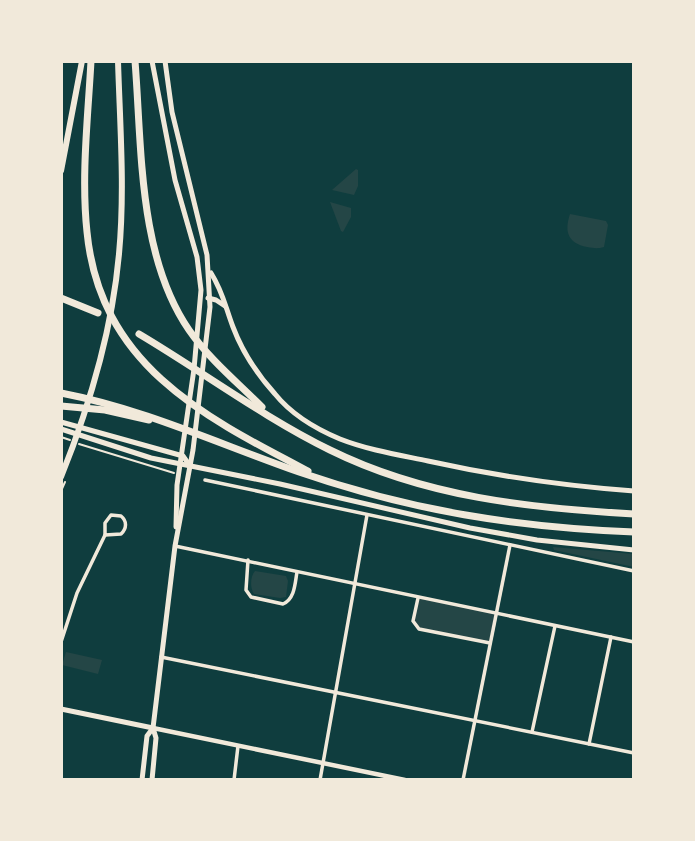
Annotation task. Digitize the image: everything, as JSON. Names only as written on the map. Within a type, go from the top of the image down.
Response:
[{"type":"highway","points":[[61,171],[82,61]]},
{"type":"highway","points":[[91,61],[86,223],[99,286],[116,323],[137,354],[191,404],[243,438],[328,481]]},
{"type":"highway","points":[[61,477],[97,376],[116,280],[122,194],[118,61]]},
{"type":"highway","points":[[135,61],[147,213],[152,245],[162,279],[173,304],[196,340],[270,415]]},
{"type":"highway","points":[[61,298],[98,313]]},
{"type":"highway","points":[[139,334],[270,415],[345,457],[425,487],[462,496],[531,506],[634,514]]},
{"type":"highway","points":[[61,393],[129,408],[328,481],[400,502],[466,516],[538,526],[634,531]]},
{"type":"highway","points":[[61,406],[128,415],[203,435]]},
{"type":"main road","points":[[152,61],[175,180],[199,265],[201,298],[183,456],[177,485],[175,546]]},
{"type":"main road","points":[[152,780],[156,737],[153,728],[161,657],[175,546],[194,441],[210,307],[209,270],[204,241],[172,112],[165,61]]},
{"type":"main road","points":[[209,270],[222,292],[244,351],[277,397],[301,418],[338,438],[404,456],[506,477],[634,491]]},
{"type":"main road","points":[[201,298],[225,306]]},
{"type":"main road","points":[[61,422],[183,456],[190,466]]},
{"type":"main road","points":[[61,429],[151,458],[520,538],[634,550]]},
{"type":"main road","points":[[61,709],[153,728]]},
{"type":"main road","points":[[142,780],[147,736],[153,728]]},
{"type":"street","points":[[205,480],[634,570]]},
{"type":"street","points":[[61,642],[77,593],[105,535],[108,517],[117,514],[124,518],[125,528],[121,534],[105,535]]},
{"type":"street","points":[[320,780],[367,515]]},
{"type":"street","points":[[463,780],[510,545]]},
{"type":"street","points":[[175,546],[634,642]]},
{"type":"street","points":[[248,560],[246,590],[251,597],[283,604],[288,602],[292,598],[298,571]]},
{"type":"street","points":[[418,598],[413,621],[419,629],[490,643]]},
{"type":"street","points":[[532,732],[555,626]]},
{"type":"street","points":[[589,744],[611,637]]},
{"type":"street","points":[[161,657],[634,753]]},
{"type":"street","points":[[153,728],[405,780]]},
{"type":"street","points":[[234,780],[238,746]]},
{"type":"path","points":[[61,437],[173,472]]},
{"type":"shaded area","points":[[356,169],[358,186],[354,195],[332,190]]},
{"type":"shaded area","points":[[330,202],[351,208],[351,217],[343,232],[341,231]]},
{"type":"shaded area","points":[[570,214],[606,221],[608,225],[604,247],[587,247],[575,243],[569,236],[567,226]]},
{"type":"shaded area","points":[[553,547],[634,554],[634,567],[554,550]]},
{"type":"shaded area","points":[[255,571],[286,576],[286,597],[254,594],[251,582]]},
{"type":"shaded area","points":[[418,598],[496,614],[490,643],[419,629],[413,621]]},
{"type":"shaded area","points":[[66,652],[102,660],[98,674],[62,665]]}]
